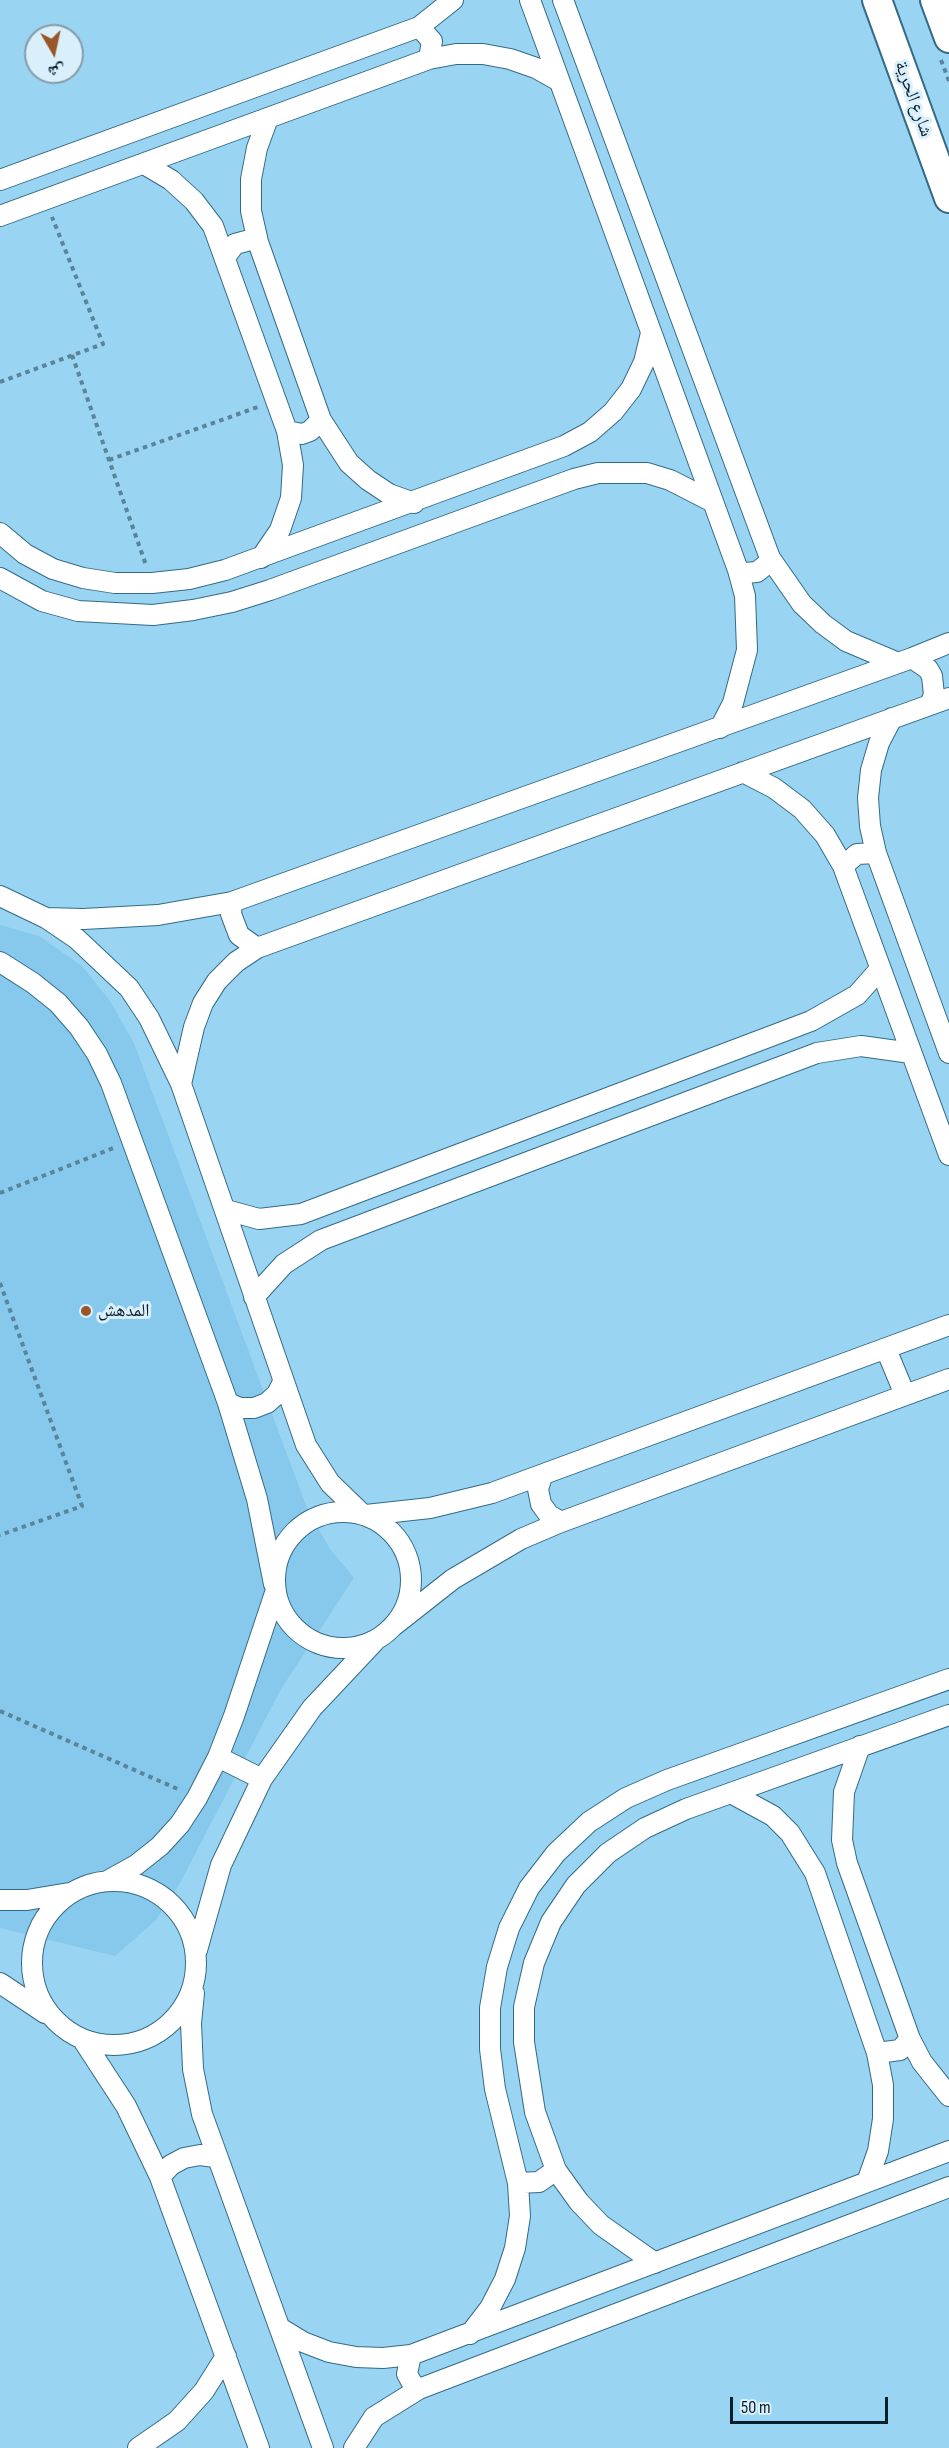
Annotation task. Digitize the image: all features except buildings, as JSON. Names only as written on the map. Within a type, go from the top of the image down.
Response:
[{"type":"street","points":[[0,180],[419,27],[453,0]]},
{"type":"street","points":[[530,0],[738,570],[745,596],[747,650],[733,703],[720,728]]},
{"type":"street","points":[[181,1084],[194,1028],[203,1003],[217,981],[257,948],[940,701],[932,676],[921,662],[905,661],[863,650],[823,624],[802,604],[770,558],[563,0]]},
{"type":"street","name":"شارع الحرية","points":[[877,0],[949,198]]},
{"type":"street","points":[[935,0],[949,38]]},
{"type":"street","points":[[419,27],[429,35],[432,41],[429,59]]},
{"type":"street","points":[[0,216],[429,59],[456,54],[492,56],[536,68],[559,81]]},
{"type":"street","points":[[268,118],[257,148],[251,179],[251,211],[258,242],[321,420],[349,463],[368,480],[390,494],[414,503]]},
{"type":"street","points":[[82,151],[92,182]]},
{"type":"street","points":[[144,164],[171,180],[194,201],[213,226],[226,256],[287,431],[293,465],[291,498],[280,530],[261,558]]},
{"type":"street","points":[[607,213],[638,201]]},
{"type":"street","points":[[226,256],[235,244],[243,241],[258,242]]},
{"type":"street","points":[[0,532],[26,554],[53,569],[83,578],[115,583],[152,583],[189,579],[261,558],[564,446],[590,432],[613,412],[631,389],[644,362],[651,333]]},
{"type":"street","points":[[287,431],[302,434],[310,431],[321,420]]},
{"type":"street","points":[[564,446],[571,451],[577,464],[574,478]]},
{"type":"street","points":[[0,578],[42,601],[78,611],[114,615],[163,614],[232,602],[574,478],[606,472],[647,473],[670,480],[713,502]]},
{"type":"street","points":[[738,570],[744,573],[757,572],[767,564],[770,558]]},
{"type":"street","points":[[114,615],[115,583]]},
{"type":"street","points":[[46,918],[83,920],[158,915],[232,902],[720,728],[949,643]]},
{"type":"street","points":[[892,718],[879,743],[871,770],[868,798],[876,853],[949,1053]]},
{"type":"street","points":[[743,772],[774,788],[802,809],[825,836],[843,866],[949,1155]]},
{"type":"street","points":[[843,866],[857,854],[876,853]]},
{"type":"street","points":[[0,896],[46,918],[86,946],[129,988],[161,1039],[181,1084],[306,1445],[317,1465],[344,1499],[364,1514],[386,1526],[401,1543],[410,1564],[411,1586],[405,1609],[393,1627]]},
{"type":"street","points":[[232,902],[231,914],[239,935],[257,948]]},
{"type":"street","points":[[0,962],[33,983],[58,1003],[79,1027],[97,1054],[111,1083],[228,1403],[257,1499],[274,1589],[282,1613],[296,1630],[313,1642],[333,1648],[354,1647],[375,1642]]},
{"type":"street","points":[[226,1210],[259,1219],[277,1219],[301,1214],[811,1022],[857,995],[880,969]]},
{"type":"street","points":[[254,1297],[284,1264],[321,1240],[817,1053],[861,1046],[911,1053]]},
{"type":"street","points":[[109,1880],[136,1865],[160,1846],[180,1824],[197,1798],[218,1757],[249,1676],[274,1589],[276,1562],[285,1542],[299,1526],[318,1516],[339,1511],[364,1514],[430,1508],[542,1476],[949,1325]]},
{"type":"street","points":[[886,1349],[905,1395]]},
{"type":"street","points":[[196,1952],[221,1866],[262,1779],[312,1708],[375,1642],[422,1602],[487,1558],[561,1522],[949,1379]]},
{"type":"street","points":[[228,1403],[240,1408],[254,1408],[267,1403],[277,1394],[283,1382]]},
{"type":"street","points":[[542,1476],[538,1490],[541,1503],[549,1515],[561,1522]]},
{"type":"street","points":[[470,2334],[490,2308],[505,2279],[515,2248],[520,2216],[518,2183],[495,2089],[490,2049],[490,2008],[497,1967],[509,1928],[529,1888],[556,1853],[589,1822],[626,1798],[667,1780],[949,1679]]},
{"type":"street","points":[[655,2263],[601,2225],[579,2202],[556,2170],[534,2112],[524,2042],[524,2007],[534,1963],[551,1922],[576,1885],[608,1853],[645,1828],[731,1793],[949,1715]]},
{"type":"street","points":[[860,1746],[850,1768],[843,1800],[842,1840],[847,1863],[910,2039],[922,2062],[949,2096]]},
{"type":"street","points":[[218,1757],[262,1779]]},
{"type":"street","points":[[731,1793],[773,1816],[790,1833],[815,1873],[877,2053],[883,2085],[883,2118],[878,2151],[867,2182]]},
{"type":"street","points":[[815,1873],[817,1868],[828,1861],[847,1863]]},
{"type":"street","points":[[0,1900],[27,1900],[69,1893],[88,1884],[109,1880],[134,1882],[157,1892],[170,1902],[190,1928],[196,1952],[196,1978],[191,2023],[192,2069],[202,2114],[215,2157],[324,2448]]},
{"type":"street","points":[[49,2015],[35,1990],[30,1963],[35,1936],[48,1912],[69,1893]]},
{"type":"street","points":[[0,1983],[49,2015],[64,2030],[83,2040],[112,2046],[141,2041],[166,2027],[185,2005],[196,1978]]},
{"type":"street","points":[[877,2053],[900,2050],[910,2039]]},
{"type":"street","points":[[83,2040],[126,2106],[160,2177],[259,2448]]},
{"type":"street","points":[[280,2328],[312,2345],[356,2357],[383,2358],[411,2355],[949,2151]]},
{"type":"street","points":[[160,2177],[171,2165],[184,2158],[200,2155],[215,2157]]},
{"type":"street","points":[[518,2183],[539,2182],[556,2170]]},
{"type":"street","points":[[354,2448],[374,2417],[419,2389],[949,2187]]},
{"type":"street","points":[[805,2206],[818,2238]]},
{"type":"street","points":[[411,2355],[407,2374],[419,2389]]},
{"type":"street","points":[[138,2448],[177,2421],[204,2391],[226,2356]]},
{"type":"path","points":[[0,381],[103,344],[45,199]]},
{"type":"path","points":[[72,355],[152,583]]},
{"type":"path","points":[[109,460],[276,400]]},
{"type":"path","points":[[0,1193],[134,1141]]},
{"type":"path","points":[[0,1283],[82,1506],[0,1534]]},
{"type":"path","points":[[0,1711],[197,1798]]},
{"type":"shaded area","points":[[0,925],[39,936],[82,966],[110,1001],[134,1043],[307,1508],[330,1549],[354,1578],[281,1689],[180,1883],[156,1920],[115,1956],[0,1928]]},
{"type":"place","name":"المدهش","points":[[86,1311]]}]
